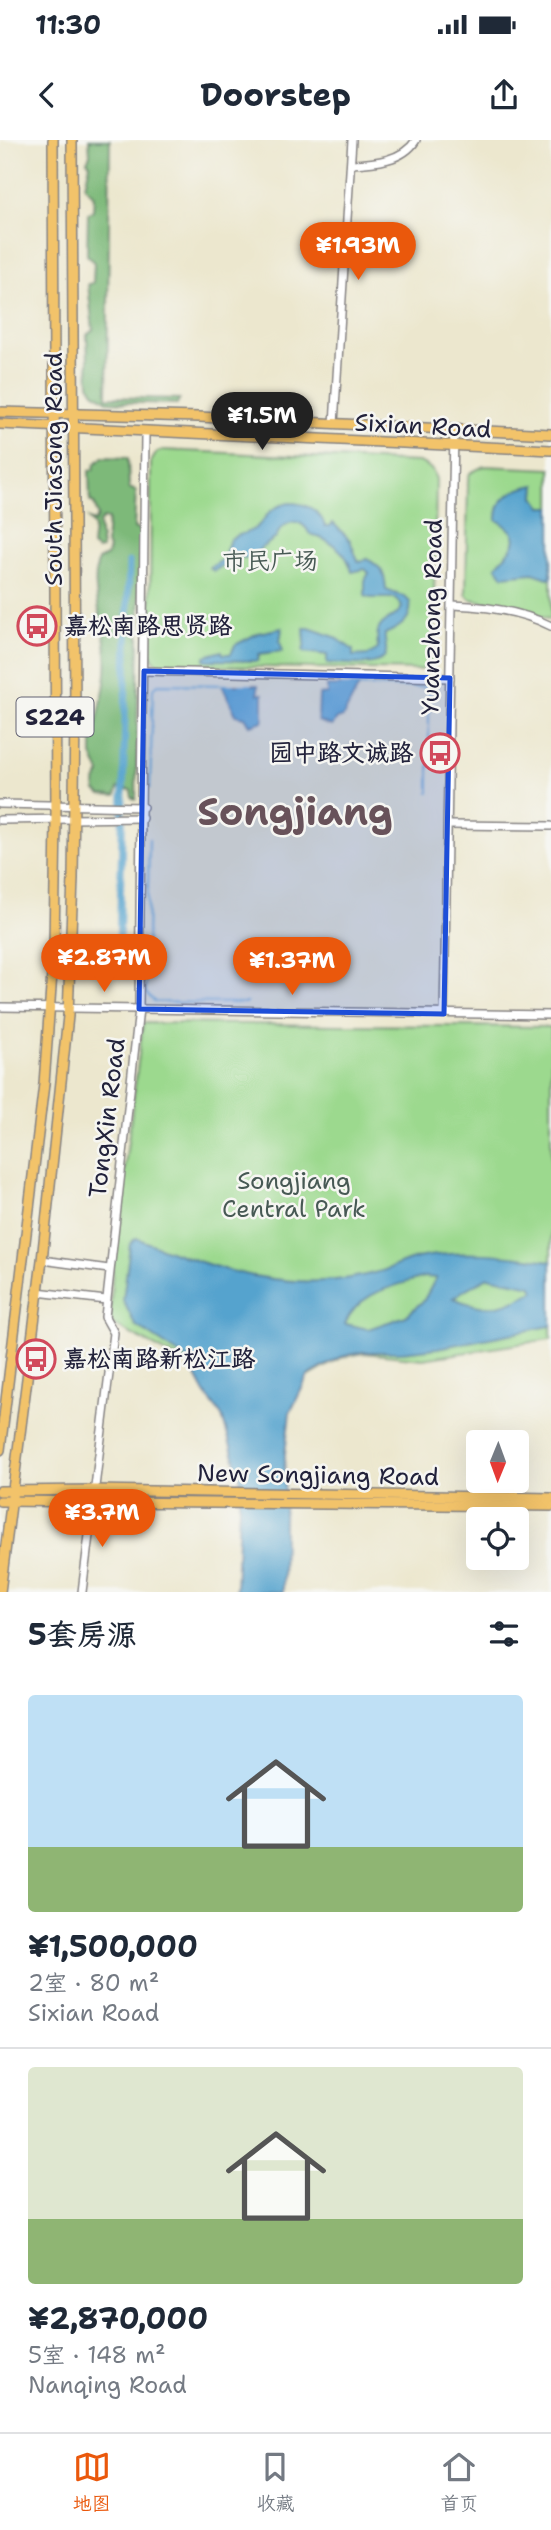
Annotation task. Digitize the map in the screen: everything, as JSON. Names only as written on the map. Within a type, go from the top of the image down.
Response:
[{"type":"main road","name":"South Jiasong Road","points":[[0,1450],[51,1007],[56,820],[53,140]]},
{"type":"main road","name":"South Jiasong Road","points":[[0,1592],[42,1260],[68,1008],[74,812],[72,140]]},
{"type":"main road","name":"Sixian Road","points":[[0,412],[551,435]]},
{"type":"main road","name":"Sixian Road","points":[[0,424],[145,433],[551,450]]},
{"type":"main road","name":"New Songjiang Road","points":[[0,1501],[12,1496],[95,1490],[551,1498]]},
{"type":"main road","name":"New Songjiang Road","points":[[0,1491],[12,1496],[93,1502],[551,1506]]},
{"type":"street","points":[[334,424],[352,140]]},
{"type":"street","points":[[351,164],[373,163],[397,157],[412,147],[416,140]]},
{"type":"street","name":"Yuanzhong Road","points":[[444,1014],[454,430]]},
{"type":"street","name":"TongXin Road","points":[[82,1592],[114,1333],[105,1317],[108,1269],[139,1009],[139,807],[144,671],[145,433]]},
{"type":"street","points":[[452,605],[479,606],[508,612],[551,626]]},
{"type":"street","points":[[144,671],[450,678]]},
{"type":"street","points":[[0,804],[55,804],[74,812],[139,818]]},
{"type":"street","points":[[0,820],[56,820],[74,812],[108,807],[139,807]]},
{"type":"street","points":[[449,825],[551,826]]},
{"type":"street","points":[[0,1007],[551,1015]]},
{"type":"street","points":[[42,1260],[108,1269]]},
{"type":"street","points":[[37,1292],[106,1300]]},
{"type":"highlighted area","points":[[144,671],[450,678],[444,1014],[139,1009]]},
{"type":"green space","points":[[89,140],[110,140],[107,397],[180,399],[177,404],[109,402],[94,392],[89,384],[87,335],[93,330],[88,284],[93,283],[94,262],[87,255],[88,214],[93,210],[94,196],[85,186],[90,164],[87,161],[90,155]]},
{"type":"green space","name":"市民广场","points":[[163,450],[419,462],[428,467],[436,480],[431,664],[421,670],[164,665],[156,662],[150,651],[151,462],[157,452]]},
{"type":"green space","points":[[103,457],[128,458],[129,488],[136,491],[134,528],[141,531],[136,799],[132,798],[131,790],[118,788],[116,796],[101,795],[96,791],[95,784],[100,773],[92,755],[107,663],[96,595],[96,572],[98,560],[107,556],[109,548],[106,544],[108,519],[103,518],[99,524],[102,549],[97,550],[92,546],[94,527],[89,519],[95,522],[98,516],[94,503],[90,501],[89,471],[94,469],[95,464]]},
{"type":"green space","points":[[484,466],[551,469],[551,620],[511,607],[470,599],[466,594],[468,480],[470,473]]},
{"type":"green space","name":"Songjiang Central Park","points":[[143,1023],[551,1027],[551,1339],[423,1359],[363,1353],[341,1358],[310,1376],[182,1361],[110,1323],[113,1260]]},
{"type":"water","points":[[536,485],[535,497],[542,507],[551,507],[551,579],[533,573],[503,576],[496,566],[512,548],[515,537],[507,526],[497,520],[500,505],[515,491]]},
{"type":"water","points":[[289,503],[312,508],[325,526],[333,523],[350,540],[358,561],[367,559],[379,568],[384,575],[386,590],[405,597],[410,602],[407,618],[400,626],[385,634],[384,658],[361,664],[327,663],[327,655],[303,652],[304,628],[309,628],[335,637],[353,650],[353,656],[368,655],[378,649],[377,635],[380,627],[402,607],[395,598],[365,596],[365,580],[369,573],[365,569],[352,572],[338,548],[310,534],[301,524],[292,522],[284,526],[276,538],[251,559],[241,557],[231,568],[222,566],[214,571],[210,568],[223,559],[230,539],[257,527],[269,512]]},
{"type":"water","points":[[282,628],[280,642],[283,651],[259,654],[258,661],[205,660],[205,656],[222,651],[223,654],[231,654],[235,645],[258,633]]},
{"type":"water","points":[[222,685],[258,685],[258,694],[263,694],[263,721],[250,725],[245,717],[236,715]]},
{"type":"water","points":[[327,686],[359,686],[343,717],[337,719],[332,726],[318,721],[319,695],[327,694]]},
{"type":"water","points":[[136,1238],[228,1270],[299,1281],[352,1278],[433,1255],[467,1253],[551,1261],[551,1326],[438,1348],[402,1352],[362,1352],[341,1357],[308,1376],[290,1413],[285,1454],[283,1592],[236,1592],[240,1477],[222,1416],[205,1393],[187,1359],[135,1325],[123,1300],[130,1244]],"holes":[[[424,1277],[436,1278],[424,1300],[406,1316],[368,1329],[345,1324],[351,1313],[368,1297]],[[488,1277],[532,1286],[534,1291],[513,1302],[485,1307],[453,1298]]]},
{"type":"waterway","points":[[119,951],[129,562]]},
{"type":"waterway","points":[[150,788],[153,689],[158,684],[233,685]]},
{"type":"waterway","points":[[239,685],[251,685]]},
{"type":"waterway","points":[[342,686],[425,687],[429,693],[429,793]]},
{"type":"waterway","points":[[149,839],[146,993],[155,1002],[247,1003]]},
{"type":"place","name":"嘉松南路思贤路","points":[[37,626]]},
{"type":"place","name":"园中路文诚路","points":[[440,753]]},
{"type":"place","name":"嘉松南路新松江路","points":[[36,1359]]},
{"type":"district","name":"Songjiang","points":[[295,812]]}]
